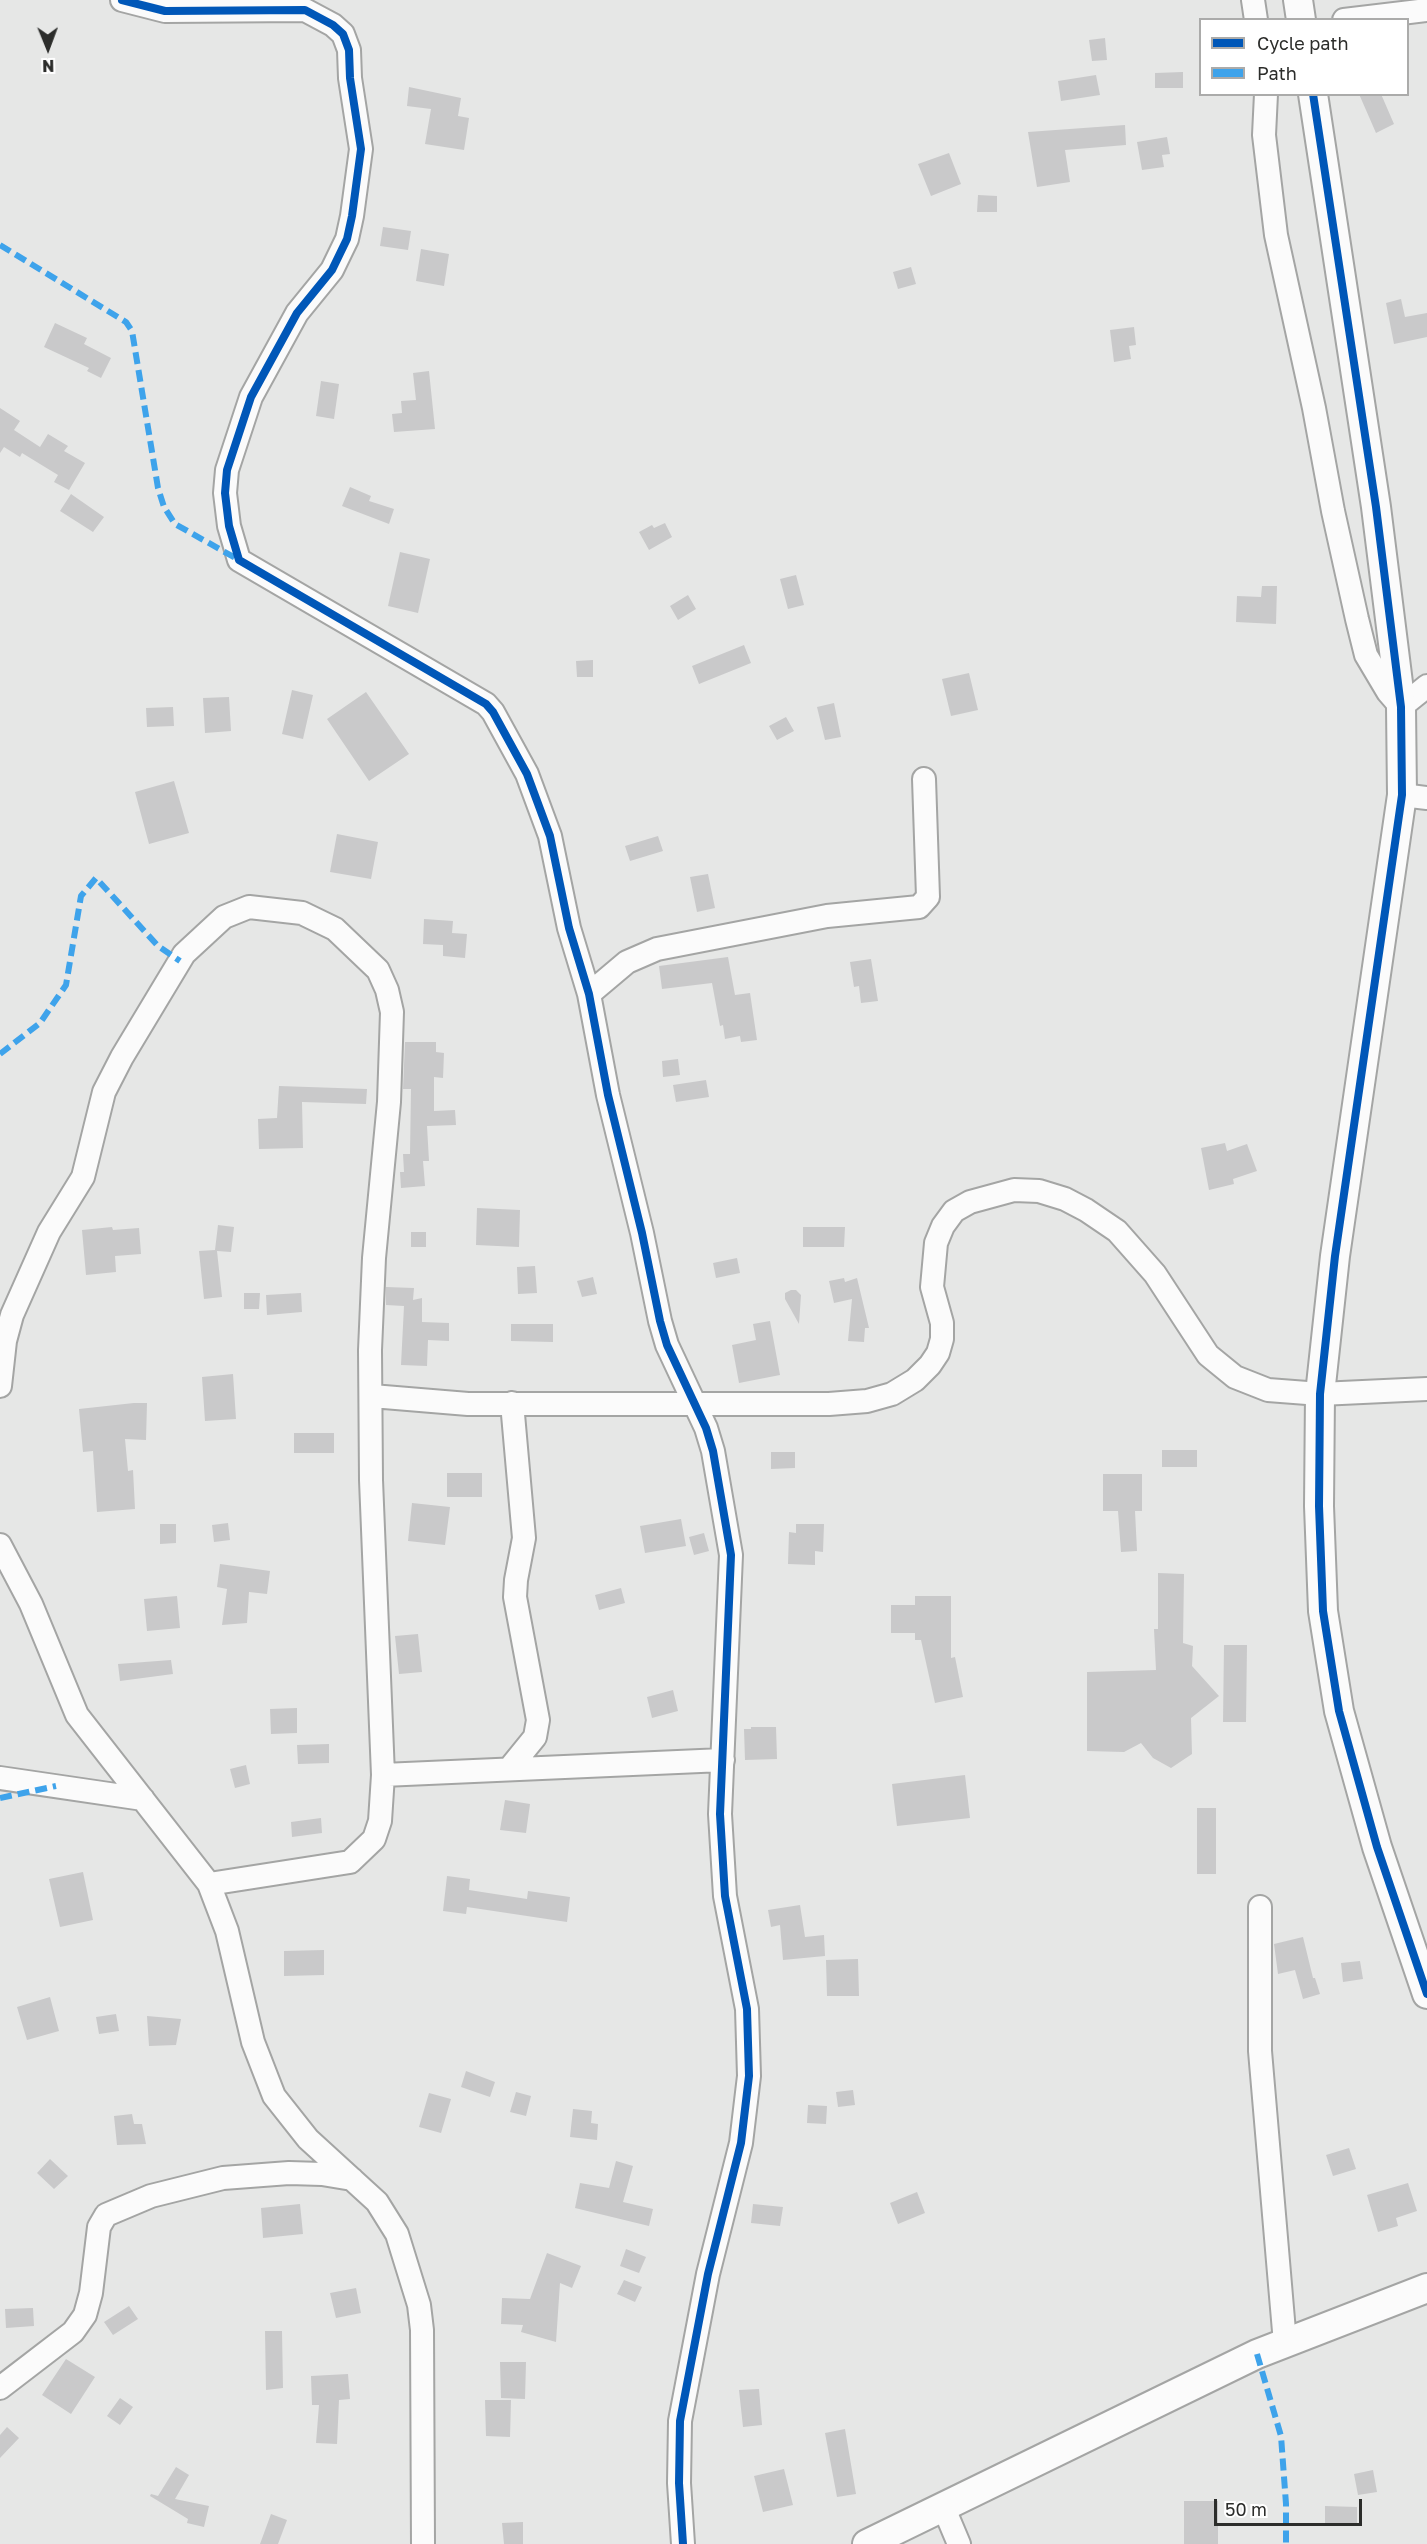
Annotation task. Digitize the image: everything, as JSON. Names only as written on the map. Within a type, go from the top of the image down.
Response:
[{"type":"street","points":[[122,0],[165,11],[305,10],[318,15],[343,34],[349,50],[350,78],[362,149],[347,239],[332,270],[297,313],[251,397],[227,470],[225,493],[229,526],[239,560],[478,699],[493,712],[527,774],[541,806],[550,836],[569,928],[589,994],[608,1095],[642,1233],[660,1321],[668,1345],[706,1428],[712,1451],[730,1545],[720,1814],[730,1935],[747,2009],[749,2076],[741,2144],[708,2274],[680,2421],[679,2483],[683,2544]]},
{"type":"street","points":[[1253,0],[1256,18]]},
{"type":"street","points":[[1298,0],[1301,18]]},
{"type":"street","points":[[1390,13],[1414,0]]},
{"type":"street","points":[[1357,18],[1427,10]]},
{"type":"street","points":[[1266,96],[1264,135],[1276,235],[1314,408],[1345,571],[1366,655],[1388,692],[1401,707]]},
{"type":"street","points":[[1313,96],[1376,507],[1414,796],[1335,1256],[1320,1394],[1319,1506],[1323,1611],[1339,1711],[1377,1848],[1427,1994]]},
{"type":"street","points":[[1401,707],[1427,686]]},
{"type":"street","points":[[589,994],[627,962],[657,949],[827,916],[919,906],[928,897],[924,779]]},
{"type":"street","points":[[0,1386],[5,1341],[12,1316],[49,1232],[83,1177],[105,1092],[122,1057],[184,954],[224,917],[249,907],[302,913],[334,929],[378,970],[393,1012],[389,1102],[374,1258],[370,1350],[372,1491],[383,1775],[380,1821],[374,1839],[350,1862],[208,1884]]},
{"type":"street","points":[[372,1396],[468,1404],[695,1405],[829,1404],[867,1401],[892,1394],[915,1380],[938,1353],[942,1339],[942,1323],[932,1287],[936,1243],[943,1226],[954,1211],[970,1202],[1014,1190],[1039,1191],[1065,1199],[1117,1231],[1155,1274],[1208,1355],[1235,1377],[1268,1390],[1320,1394],[1427,1389]]},
{"type":"street","points":[[509,1769],[535,1737],[538,1720],[515,1598],[524,1538],[512,1403]]},
{"type":"street","points":[[0,1545],[32,1604],[77,1715],[208,1884],[227,1931],[253,2042],[274,2096],[308,2139],[387,2215],[397,2234],[419,2305],[422,2353],[423,2544]]},
{"type":"street","points":[[383,1775],[723,1760]]},
{"type":"street","points":[[0,1778],[143,1799]]},
{"type":"street","points":[[1260,1907],[1260,2051],[1285,2343]]},
{"type":"street","points":[[0,2388],[73,2332],[85,2315],[91,2294],[99,2227],[106,2215],[151,2196],[224,2178],[289,2173],[322,2174],[352,2179]]},
{"type":"street","points":[[867,2544],[1257,2354],[1427,2288]]},
{"type":"street","points":[[943,2506],[959,2544]]},
{"type":"building","points":[[1105,38],[1107,60],[1092,61],[1089,40]]},
{"type":"building","points":[[1183,72],[1183,88],[1155,88],[1155,73]]},
{"type":"building","points":[[1096,75],[1100,95],[1061,101],[1058,81]]},
{"type":"building","points":[[409,87],[461,98],[458,116],[469,118],[464,150],[425,144],[431,109],[407,106]]},
{"type":"building","points":[[1360,96],[1382,96],[1394,124],[1376,133]]},
{"type":"building","points":[[1125,125],[1126,145],[1065,150],[1070,182],[1037,187],[1028,132]]},
{"type":"building","points":[[1167,137],[1170,154],[1162,155],[1164,167],[1142,170],[1137,142]]},
{"type":"building","points":[[949,153],[961,184],[931,196],[918,164]]},
{"type":"building","points":[[978,195],[997,196],[997,212],[977,212]]},
{"type":"building","points":[[383,227],[411,231],[408,250],[380,246]]},
{"type":"building","points":[[421,249],[449,254],[444,286],[416,281]]},
{"type":"building","points":[[911,267],[916,284],[898,289],[893,272]]},
{"type":"building","points":[[1401,299],[1405,317],[1427,313],[1427,337],[1394,344],[1386,303]]},
{"type":"building","points":[[55,323],[87,338],[84,344],[111,358],[101,378],[87,371],[89,368],[44,347]]},
{"type":"building","points":[[1134,327],[1136,345],[1129,346],[1131,359],[1114,362],[1110,330]]},
{"type":"building","points":[[429,371],[435,429],[394,432],[392,414],[402,413],[401,401],[416,400],[413,373]]},
{"type":"building","points":[[321,381],[339,384],[334,419],[316,416]]},
{"type":"building","points":[[0,408],[20,421],[14,430],[40,447],[48,434],[68,446],[64,451],[85,463],[69,490],[54,482],[58,475],[22,453],[20,457],[4,447],[0,453]]},
{"type":"building","points":[[350,487],[371,496],[369,501],[394,509],[389,524],[342,506]]},
{"type":"building","points":[[71,494],[104,517],[93,532],[60,511]]},
{"type":"building","points":[[665,523],[672,537],[649,550],[639,532],[652,525],[654,528]]},
{"type":"building","points":[[400,552],[430,559],[418,613],[388,606]]},
{"type":"building","points":[[796,575],[804,605],[788,609],[780,579]]},
{"type":"building","points":[[1262,586],[1277,586],[1276,624],[1236,622],[1237,596],[1261,597]]},
{"type":"building","points":[[688,595],[696,609],[678,620],[670,606]]},
{"type":"building","points":[[744,645],[751,663],[699,684],[692,666]]},
{"type":"building","points":[[593,660],[593,677],[577,677],[576,661]]},
{"type":"building","points":[[969,673],[978,710],[951,716],[942,679]]},
{"type":"building","points":[[292,690],[313,695],[303,739],[282,734]]},
{"type":"building","points":[[366,692],[409,754],[369,781],[327,719]]},
{"type":"building","points":[[229,697],[231,731],[205,733],[203,698]]},
{"type":"building","points":[[834,703],[841,737],[825,740],[817,707]]},
{"type":"building","points":[[173,707],[174,726],[147,727],[146,708]]},
{"type":"building","points":[[786,717],[794,731],[777,740],[769,726]]},
{"type":"building","points":[[174,781],[189,833],[149,844],[135,792]]},
{"type":"building","points":[[337,834],[378,842],[371,879],[330,872]]},
{"type":"building","points":[[658,836],[663,851],[630,861],[625,846]]},
{"type":"building","points":[[708,874],[715,908],[697,912],[690,877]]},
{"type":"building","points":[[424,919],[453,921],[452,933],[467,934],[465,958],[443,956],[443,945],[423,944]]},
{"type":"building","points":[[728,957],[735,995],[750,993],[757,1040],[741,1042],[740,1036],[725,1039],[723,1025],[720,1026],[712,983],[662,989],[659,966]]},
{"type":"building","points":[[871,959],[878,1001],[861,1003],[859,986],[854,987],[850,962]]},
{"type":"building","points":[[405,1042],[436,1042],[436,1052],[444,1053],[443,1078],[434,1077],[434,1111],[455,1110],[456,1125],[427,1126],[429,1161],[423,1161],[425,1186],[401,1188],[400,1172],[404,1172],[403,1154],[410,1154],[411,1089],[403,1089]]},
{"type":"building","points":[[678,1059],[680,1075],[663,1077],[662,1061]]},
{"type":"building","points":[[706,1080],[709,1097],[676,1102],[673,1085]]},
{"type":"building","points":[[279,1086],[367,1089],[366,1104],[302,1102],[303,1148],[259,1149],[258,1119],[277,1118]]},
{"type":"building","points":[[1225,1143],[1227,1151],[1247,1144],[1257,1171],[1233,1179],[1234,1184],[1209,1190],[1201,1148]]},
{"type":"building","points":[[477,1208],[520,1210],[519,1247],[476,1245]]},
{"type":"building","points":[[218,1225],[234,1227],[231,1252],[217,1251],[222,1297],[204,1299],[199,1251],[215,1250]]},
{"type":"building","points":[[112,1227],[113,1230],[139,1228],[141,1254],[115,1256],[116,1272],[86,1275],[82,1230]]},
{"type":"building","points":[[803,1227],[845,1227],[844,1247],[803,1247]]},
{"type":"building","points":[[411,1232],[426,1232],[426,1247],[411,1247]]},
{"type":"building","points":[[737,1258],[740,1273],[716,1278],[713,1263]]},
{"type":"building","points":[[535,1266],[537,1293],[518,1294],[517,1267]]},
{"type":"building","points":[[593,1277],[597,1294],[582,1297],[577,1281]]},
{"type":"building","points":[[844,1278],[845,1282],[857,1278],[869,1328],[865,1328],[864,1342],[848,1341],[852,1299],[834,1303],[829,1281]]},
{"type":"building","points":[[386,1287],[414,1288],[413,1300],[422,1298],[422,1322],[449,1323],[449,1341],[428,1340],[427,1366],[401,1365],[404,1306],[386,1305]]},
{"type":"building","points":[[796,1290],[801,1295],[799,1324],[785,1299],[785,1293]]},
{"type":"building","points":[[244,1293],[260,1293],[259,1309],[244,1309]]},
{"type":"building","points":[[301,1293],[302,1312],[267,1315],[266,1295]]},
{"type":"building","points":[[770,1321],[780,1375],[739,1383],[732,1345],[756,1340],[753,1324]]},
{"type":"building","points":[[511,1324],[553,1324],[553,1342],[511,1341]]},
{"type":"building","points":[[233,1374],[236,1419],[205,1421],[202,1377]]},
{"type":"building","points":[[147,1403],[146,1440],[125,1439],[128,1471],[133,1470],[135,1509],[97,1512],[93,1451],[83,1452],[79,1409]]},
{"type":"building","points":[[294,1433],[334,1433],[334,1453],[294,1453]]},
{"type":"building","points":[[1162,1450],[1197,1450],[1197,1467],[1162,1467]]},
{"type":"building","points":[[771,1452],[795,1452],[795,1468],[771,1469]]},
{"type":"building","points":[[447,1473],[482,1473],[482,1497],[447,1497]]},
{"type":"building","points":[[1103,1474],[1142,1474],[1142,1511],[1135,1511],[1137,1551],[1121,1552],[1118,1511],[1103,1511]]},
{"type":"building","points":[[412,1503],[450,1507],[445,1545],[408,1541]]},
{"type":"building","points":[[681,1519],[686,1546],[645,1553],[640,1526]]},
{"type":"building","points":[[228,1523],[230,1540],[214,1542],[212,1525]]},
{"type":"building","points":[[160,1524],[176,1524],[176,1543],[160,1544]]},
{"type":"building","points":[[796,1524],[824,1524],[823,1552],[815,1551],[815,1565],[788,1564],[789,1532],[796,1533]]},
{"type":"building","points":[[704,1533],[709,1551],[694,1555],[689,1537]]},
{"type":"building","points":[[220,1564],[270,1571],[267,1594],[249,1592],[247,1623],[222,1625],[227,1589],[217,1587]]},
{"type":"building","points":[[1158,1573],[1184,1574],[1183,1643],[1193,1646],[1192,1666],[1219,1696],[1191,1718],[1192,1754],[1171,1768],[1153,1758],[1141,1743],[1124,1752],[1087,1751],[1087,1672],[1156,1670],[1154,1629],[1158,1629]]},
{"type":"building","points":[[621,1588],[625,1603],[599,1610],[595,1595]]},
{"type":"building","points":[[177,1596],[180,1628],[147,1631],[144,1599]]},
{"type":"building","points":[[915,1596],[951,1596],[951,1658],[955,1657],[963,1697],[935,1703],[921,1640],[915,1640],[915,1633],[891,1633],[891,1605],[915,1605]]},
{"type":"building","points":[[418,1634],[422,1672],[399,1674],[395,1636]]},
{"type":"building","points":[[1224,1645],[1247,1645],[1246,1722],[1223,1722]]},
{"type":"building","points":[[171,1660],[173,1674],[120,1681],[118,1664]]},
{"type":"building","points":[[673,1690],[678,1711],[652,1718],[647,1697]]},
{"type":"building","points":[[297,1708],[297,1733],[271,1734],[270,1709]]},
{"type":"building","points":[[751,1727],[776,1727],[777,1759],[745,1760],[744,1729],[751,1729]]},
{"type":"building","points":[[329,1744],[329,1763],[298,1764],[297,1745]]},
{"type":"building","points":[[246,1765],[250,1784],[235,1788],[230,1769]]},
{"type":"building","points":[[965,1775],[970,1818],[897,1826],[892,1784]]},
{"type":"building","points":[[505,1800],[530,1804],[526,1833],[500,1830]]},
{"type":"building","points":[[1197,1808],[1216,1808],[1216,1874],[1197,1874]]},
{"type":"building","points":[[321,1818],[322,1833],[292,1837],[291,1822]]},
{"type":"building","points":[[83,1872],[93,1920],[60,1927],[49,1879]]},
{"type":"building","points":[[447,1876],[470,1879],[469,1890],[527,1899],[528,1891],[570,1897],[567,1922],[467,1907],[466,1914],[443,1911]]},
{"type":"building","points":[[800,1905],[805,1937],[824,1935],[825,1956],[783,1960],[780,1925],[771,1927],[768,1910]]},
{"type":"building","points":[[1303,1937],[1313,1978],[1315,1978],[1320,1994],[1303,1999],[1295,1970],[1278,1974],[1274,1944]]},
{"type":"building","points":[[324,1950],[324,1975],[284,1976],[284,1951]]},
{"type":"building","points":[[858,1959],[859,1996],[827,1996],[826,1960]]},
{"type":"building","points":[[1360,1961],[1363,1979],[1343,1982],[1341,1963]]},
{"type":"building","points":[[50,1997],[59,2031],[27,2040],[17,2007]]},
{"type":"building","points":[[116,2014],[119,2031],[99,2034],[96,2017]]},
{"type":"building","points":[[147,2016],[181,2019],[176,2045],[149,2046]]},
{"type":"building","points":[[466,2071],[495,2082],[490,2097],[461,2087]]},
{"type":"building","points":[[853,2090],[855,2105],[838,2107],[836,2092]]},
{"type":"building","points":[[516,2092],[531,2096],[526,2116],[510,2112]]},
{"type":"building","points":[[429,2093],[451,2099],[441,2133],[419,2127]]},
{"type":"building","points":[[808,2105],[827,2106],[826,2124],[807,2123]]},
{"type":"building","points":[[573,2109],[592,2111],[591,2123],[598,2124],[597,2140],[570,2137]]},
{"type":"building","points":[[132,2114],[134,2124],[142,2124],[146,2144],[117,2145],[114,2116]]},
{"type":"building","points":[[1349,2148],[1356,2169],[1333,2176],[1326,2155]]},
{"type":"building","points":[[50,2159],[68,2176],[54,2189],[37,2173]]},
{"type":"building","points":[[616,2161],[633,2166],[623,2202],[653,2209],[649,2226],[575,2208],[580,2183],[609,2188]]},
{"type":"building","points":[[1408,2183],[1417,2211],[1396,2218],[1398,2226],[1378,2232],[1367,2195]]},
{"type":"building","points":[[917,2192],[925,2213],[898,2224],[890,2203]]},
{"type":"building","points":[[300,2204],[303,2234],[263,2238],[261,2208]]},
{"type":"building","points":[[753,2204],[783,2207],[780,2226],[751,2223]]},
{"type":"building","points":[[626,2249],[646,2257],[639,2273],[620,2266]]},
{"type":"building","points":[[547,2253],[581,2266],[572,2288],[560,2283],[556,2342],[521,2332],[523,2325],[501,2324],[502,2298],[530,2299]]},
{"type":"building","points":[[624,2280],[642,2287],[635,2302],[617,2294]]},
{"type":"building","points":[[356,2288],[361,2313],[336,2318],[330,2293]]},
{"type":"building","points":[[129,2306],[138,2319],[113,2335],[104,2322]]},
{"type":"building","points":[[33,2308],[34,2326],[6,2328],[5,2309]]},
{"type":"building","points":[[265,2331],[282,2331],[283,2388],[266,2390]]},
{"type":"building","points":[[66,2359],[95,2377],[71,2414],[42,2395]]},
{"type":"building","points":[[500,2362],[526,2362],[525,2399],[501,2398]]},
{"type":"building","points":[[348,2374],[350,2399],[339,2400],[337,2444],[316,2443],[319,2405],[312,2405],[311,2376]]},
{"type":"building","points":[[759,2389],[762,2425],[743,2427],[739,2390]]},
{"type":"building","points":[[120,2398],[133,2407],[120,2425],[107,2416]]},
{"type":"building","points":[[485,2400],[511,2400],[510,2437],[486,2436]]},
{"type":"building","points":[[7,2427],[19,2438],[0,2458],[0,2435]]},
{"type":"building","points":[[845,2429],[856,2494],[837,2497],[825,2433]]},
{"type":"building","points":[[176,2467],[189,2475],[175,2499],[209,2506],[204,2527],[187,2523],[188,2519],[150,2496],[151,2494],[158,2496]]},
{"type":"building","points":[[784,2469],[793,2505],[763,2512],[754,2476]]},
{"type":"building","points":[[1373,2470],[1377,2492],[1358,2495],[1354,2474]]},
{"type":"building","points":[[1184,2501],[1218,2501],[1218,2544],[1184,2544]]},
{"type":"building","points":[[1325,2506],[1357,2507],[1357,2525],[1325,2524]]},
{"type":"building","points":[[271,2514],[287,2520],[278,2544],[260,2544]]},
{"type":"building","points":[[523,2522],[523,2544],[504,2544],[502,2523]]},
{"type":"marked path","points":[[0,245],[126,322],[132,331],[158,488],[164,507],[175,524],[239,560]]},
{"type":"marked path","points":[[0,1054],[40,1023],[66,985],[81,896],[96,878],[158,946],[180,961]]},
{"type":"marked path","points":[[0,1798],[56,1786]]},
{"type":"marked path","points":[[1257,2354],[1281,2436],[1286,2504],[1286,2544]]},
{"type":"cycle path","points":[[122,0],[165,11],[305,10],[333,25],[343,34],[349,50],[350,78],[361,149],[347,239],[332,270],[297,313],[251,397],[227,470],[225,493],[229,526],[239,560],[486,704],[493,712],[527,774],[550,836],[569,928],[589,994],[608,1095],[642,1233],[660,1321],[667,1345],[706,1428],[713,1451],[731,1555],[720,1814],[725,1896],[747,2009],[749,2076],[741,2143],[708,2274],[680,2421],[679,2483],[683,2544]]},
{"type":"cycle path","points":[[1313,96],[1376,507],[1401,707],[1402,795],[1335,1256],[1320,1394],[1319,1506],[1323,1611],[1339,1711],[1377,1847],[1427,1994]]}]
